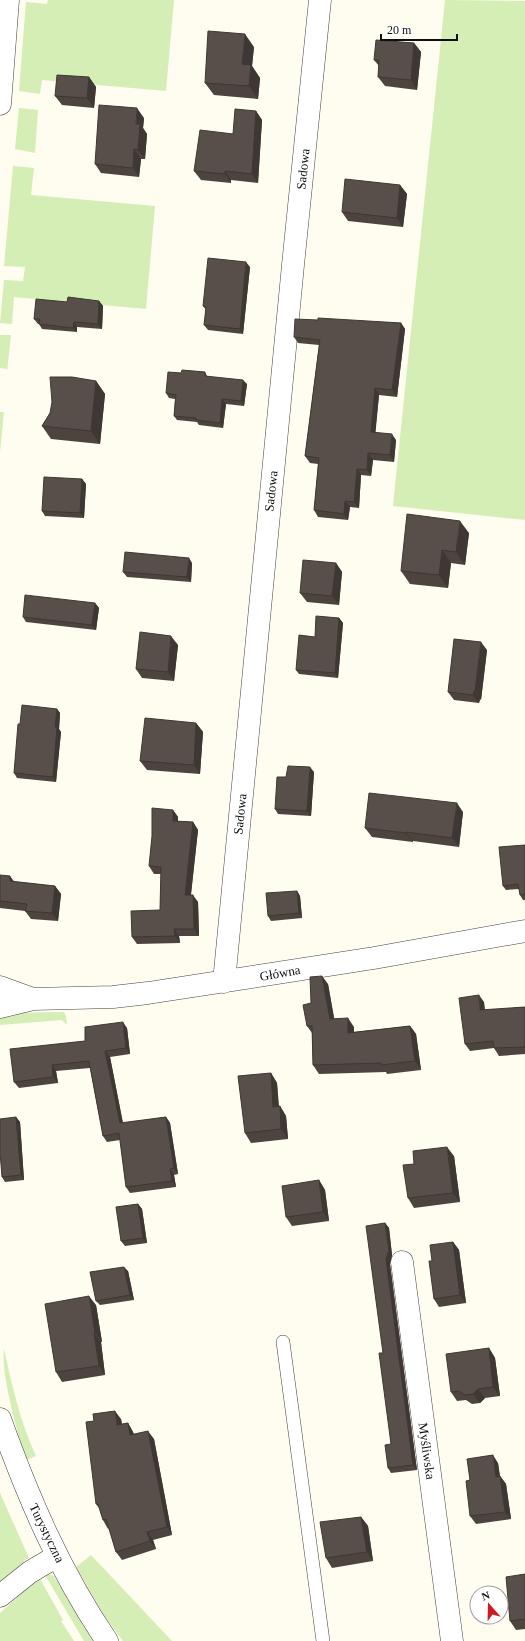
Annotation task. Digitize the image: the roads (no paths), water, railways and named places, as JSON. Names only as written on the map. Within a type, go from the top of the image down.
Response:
[{"type":"street","points":[[0,104],[8,0]]},
{"type":"street","name":"Sadowa","points":[[224,982],[290,289],[320,0]]},
{"type":"street","name":"Główna","points":[[0,1007],[33,999],[126,996],[224,982],[525,931]]},
{"type":"street","name":"Główna","points":[[0,987],[33,999]]},
{"type":"street","name":"Myśliwska","points":[[402,1262],[452,1641]]},
{"type":"street","name":"Turystyczna","points":[[0,1419],[29,1496],[57,1556],[107,1641]]},
{"type":"street","points":[[0,1596],[30,1572],[57,1556]]},
{"type":"lane","points":[[283,1342],[323,1641]]}]
